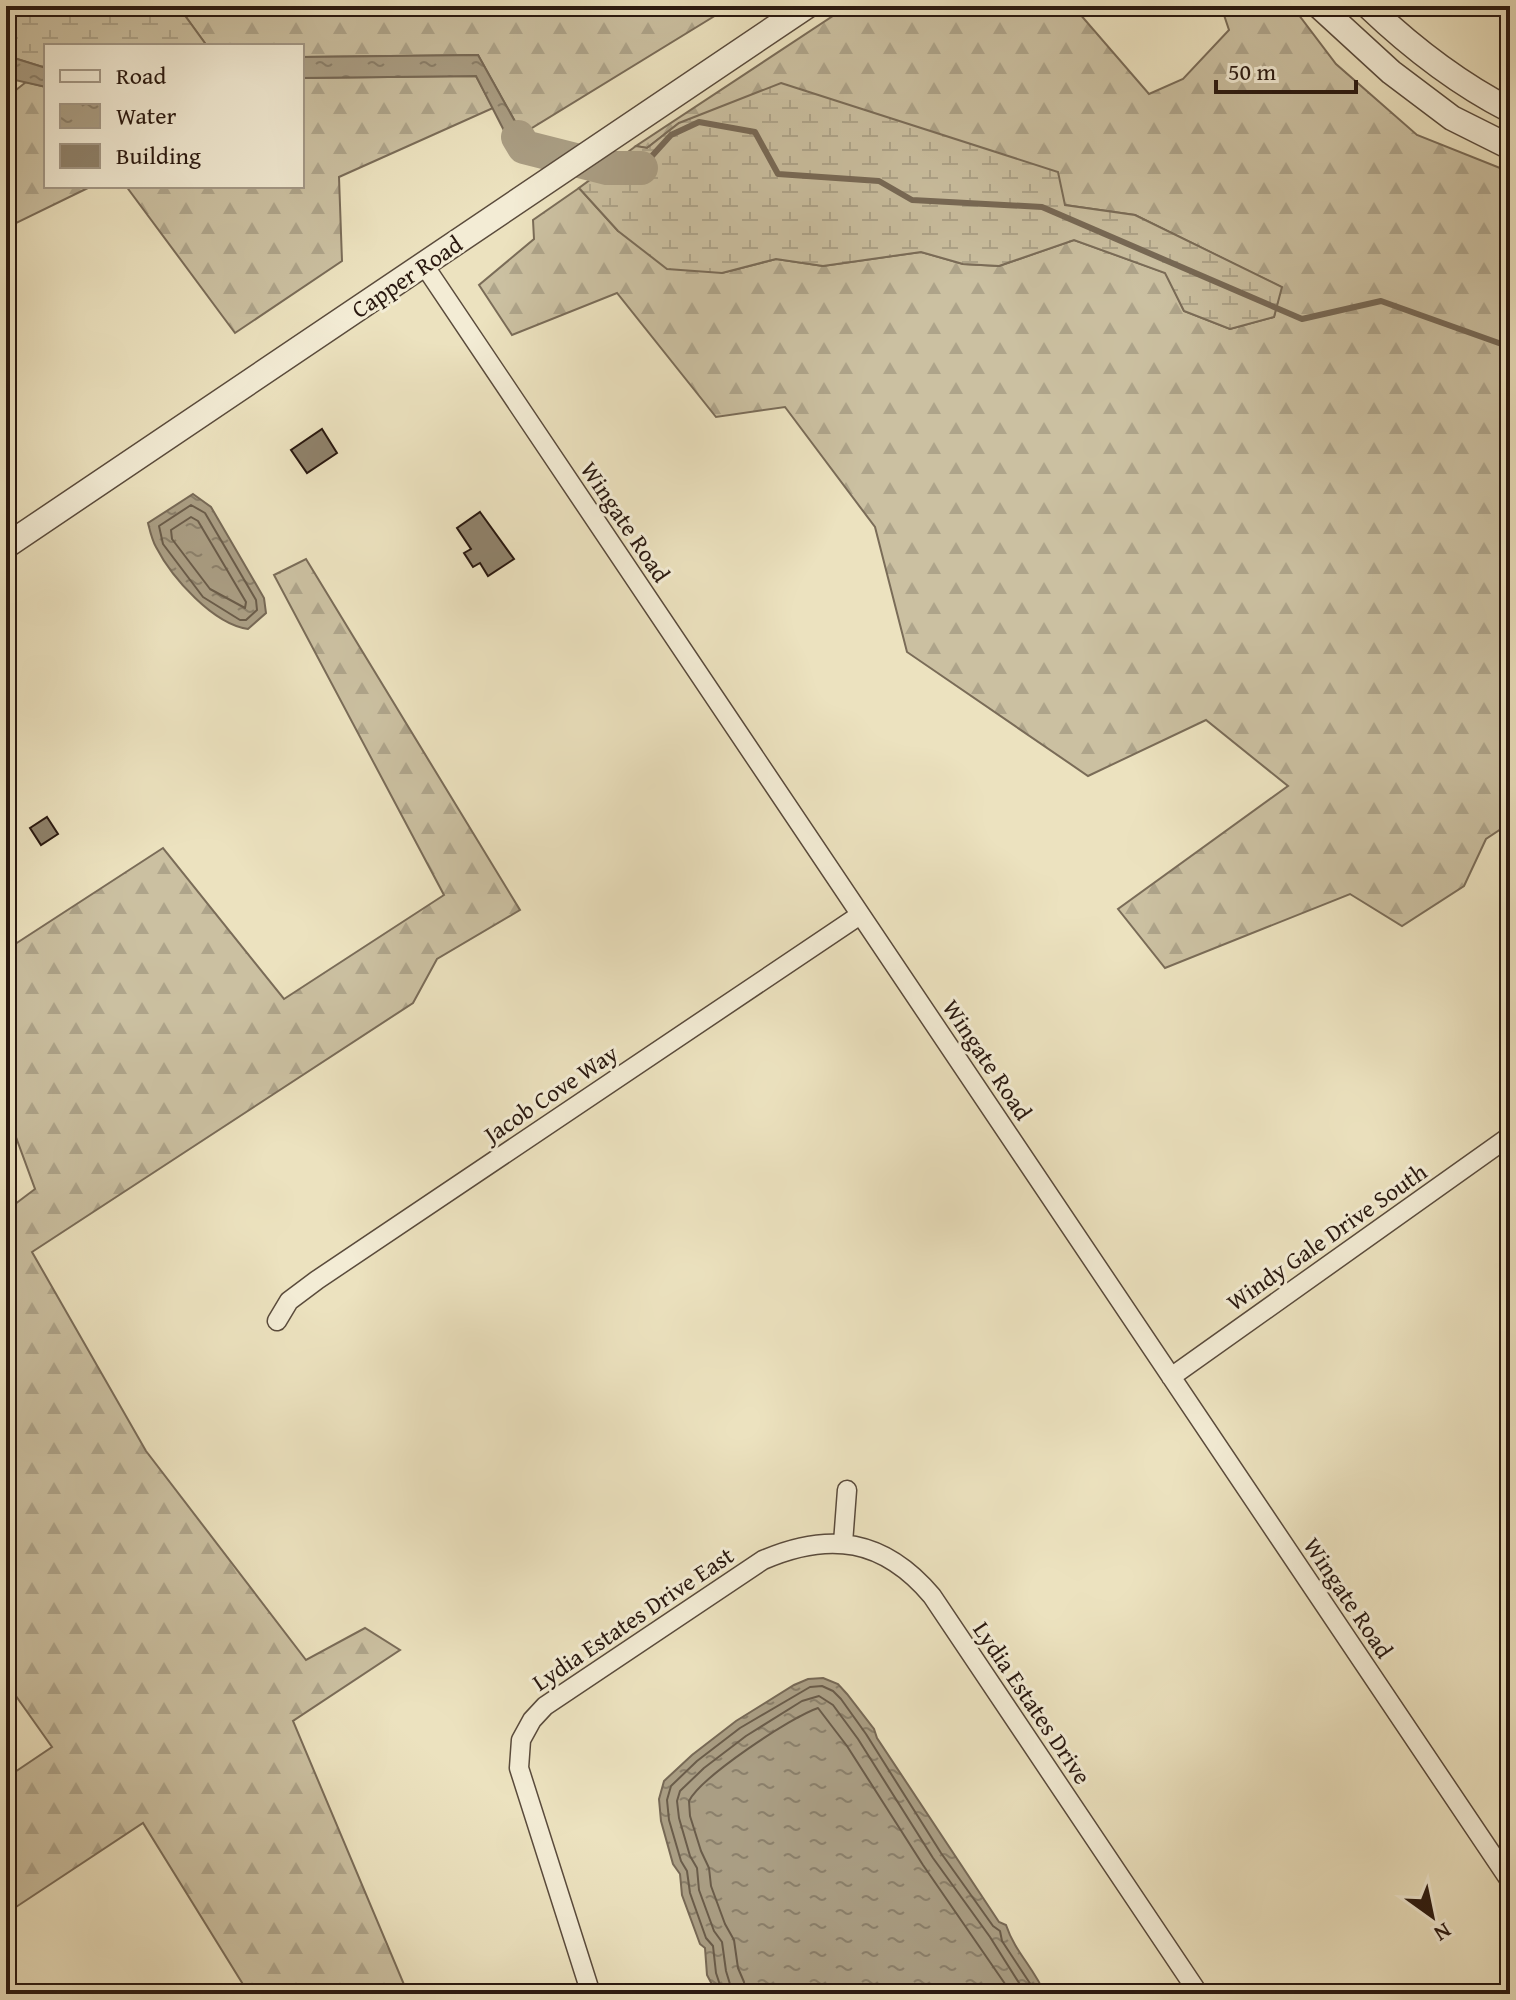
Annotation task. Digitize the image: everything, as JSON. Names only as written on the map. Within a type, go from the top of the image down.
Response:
[{"type":"street","name":"Capper Road","points":[[6,546],[807,6]]},
{"type":"street","points":[[1319,6],[1358,43],[1452,118],[1510,147]]},
{"type":"street","points":[[1368,6],[1436,65],[1472,91],[1510,110]]},
{"type":"street","points":[[1415,90],[1436,65]]},
{"type":"street","name":"Wingate Road","points":[[424,265],[1510,1881]]},
{"type":"street","name":"Jacob Cove Way","points":[[277,1321],[289,1301],[317,1280],[860,915]]},
{"type":"street","name":"Windy Gale Drive South","points":[[1171,1377],[1506,1147]]},
{"type":"street","points":[[843,1543],[847,1490]]},
{"type":"street","name":"Lydia Estates Drive","points":[[763,1560],[788,1549],[817,1543],[843,1543],[877,1552],[898,1562],[932,1596],[1199,1994]]},
{"type":"street","name":"Lydia Estates Drive East","points":[[591,1994],[527,1801],[519,1768],[521,1740],[532,1720],[545,1706],[763,1560]]},
{"type":"green space","points":[[6,6],[178,6],[206,44],[44,44],[44,67],[10,57],[6,52]]},
{"type":"green space","points":[[178,6],[724,6],[726,9],[522,134],[478,55],[304,57],[304,44],[206,44]]},
{"type":"green space","points":[[848,6],[1073,6],[1149,94],[1183,79],[1229,30],[1221,6],[1292,6],[1336,64],[1417,135],[1510,172],[1510,823],[1486,839],[1464,886],[1402,926],[1350,894],[1165,968],[1118,909],[1288,786],[1206,720],[1088,776],[907,652],[875,527],[785,407],[716,417],[617,293],[512,335],[479,285],[534,239],[533,220],[579,188],[618,231],[722,273],[776,259],[823,266],[921,252],[963,264],[999,266],[1074,240],[1166,273],[1184,311],[1230,329],[1274,317],[1281,287],[1135,215],[1065,205],[679,123],[647,148],[636,146]]},
{"type":"green space","points":[[476,76],[493,108],[339,177],[342,261],[235,333],[127,188],[304,188],[304,78]]},
{"type":"green space","points":[[26,82],[44,86],[44,188],[88,188],[6,228],[6,98]]},
{"type":"green space","points":[[781,83],[1058,172],[1065,205],[1135,215],[1282,287],[1274,317],[1230,329],[1184,311],[1165,273],[1074,240],[999,266],[963,264],[921,252],[823,266],[776,259],[722,273],[667,269],[618,231],[579,188],[636,146],[647,148],[679,123]]},
{"type":"green space","points":[[306,559],[520,910],[437,959],[413,1003],[32,1252],[146,1451],[306,1660],[365,1628],[400,1650],[293,1721],[408,1994],[249,1994],[143,1823],[13,1909],[6,1900],[6,1778],[52,1747],[6,1682],[6,1211],[35,1189],[6,1110],[6,950],[163,848],[284,999],[444,895],[274,575]]},
{"type":"water","points":[[6,52],[11,57],[44,67],[44,87],[6,78]]},
{"type":"water","points":[[478,55],[522,134],[560,153],[542,165],[515,152],[476,76],[304,78],[304,57]]},
{"type":"water","points":[[193,494],[211,507],[264,598],[266,613],[248,629],[221,618],[195,598],[172,572],[153,541],[148,523]]},
{"type":"water","points":[[823,1678],[838,1684],[874,1729],[999,1922],[1006,1925],[1045,1994],[717,1994],[707,1975],[705,1948],[700,1944],[682,1895],[680,1874],[673,1864],[661,1821],[659,1799],[664,1781],[736,1721],[794,1685],[808,1679]]},
{"type":"building","points":[[322,429],[337,453],[307,473],[291,450]]},
{"type":"building","points":[[480,512],[514,559],[488,576],[480,563],[473,567],[464,553],[471,549],[457,528]]},
{"type":"building","points":[[47,817],[58,834],[41,845],[30,828]]},
{"type":"waterway","points":[[641,168],[671,135],[699,122],[755,132],[778,174],[879,181],[912,200],[1042,207],[1302,319],[1381,301],[1510,347]]},
{"type":"waterway","points":[[518,137],[524,147],[607,168],[641,168]]}]
